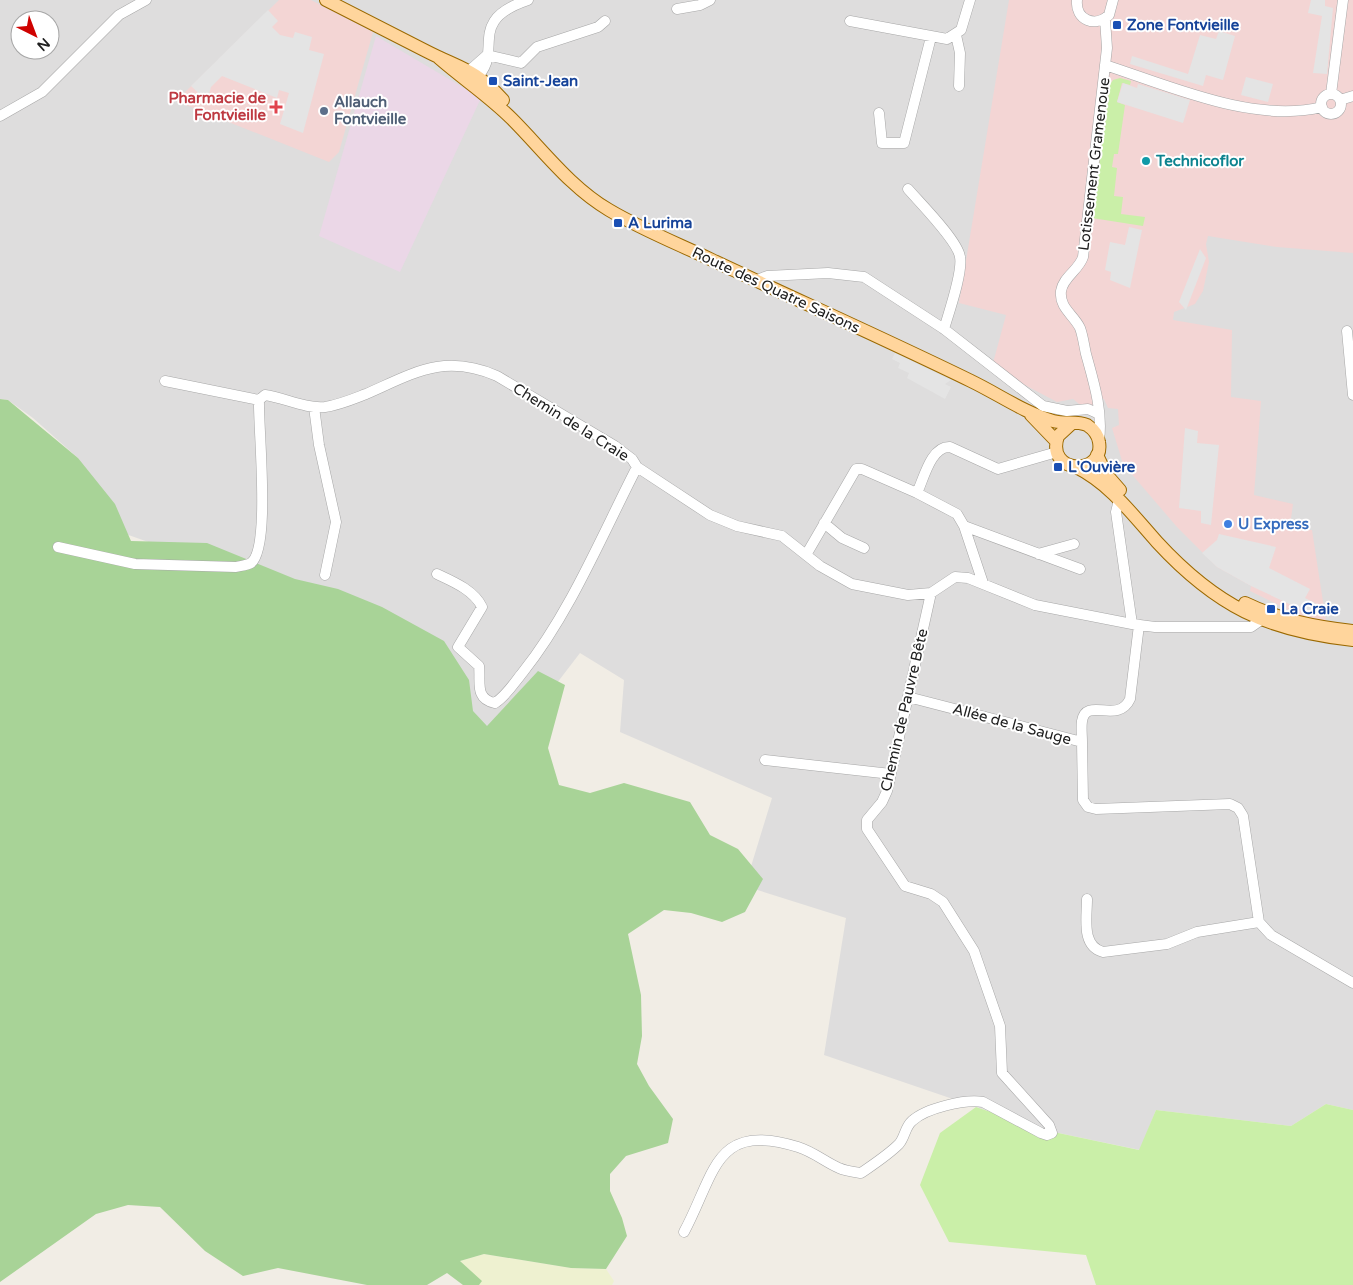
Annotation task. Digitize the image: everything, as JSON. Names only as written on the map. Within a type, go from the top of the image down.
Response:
[{"type":"main road","name":"Route des Quatre Saisons","points":[[326,0],[472,76],[564,174],[608,210],[755,281],[959,375],[1052,421],[1085,425]]},
{"type":"main road","name":"Route des Quatre Saisons","points":[[1026,409],[1056,447],[1064,463],[1076,467],[1099,480],[1121,502]]},
{"type":"main road","points":[[1056,447],[1061,430],[1071,424]]},
{"type":"main road","points":[[1085,425],[1092,428],[1099,441],[1097,455],[1106,474],[1184,560],[1216,586],[1262,616],[1306,634],[1353,640]]},
{"type":"main road","points":[[1076,467],[1088,464],[1097,455]]},
{"type":"main road","points":[[1121,502],[1191,578],[1212,593],[1246,612],[1353,631]]},
{"type":"street","points":[[0,116],[42,92],[119,15],[146,0]]},
{"type":"street","points":[[472,76],[487,64],[490,30],[499,14],[528,0]]},
{"type":"street","points":[[677,9],[700,5],[710,0]]},
{"type":"street","points":[[850,21],[947,39],[956,35],[961,30],[970,0]]},
{"type":"street","points":[[1076,0],[1076,7],[1082,18],[1094,22],[1105,19]]},
{"type":"street","name":"Lotissement Gramenoue","points":[[1099,441],[1099,414],[1094,382],[1080,330],[1062,302],[1061,293],[1062,286],[1078,268],[1083,257],[1105,65],[1107,32],[1105,19],[1112,11],[1113,0]]},
{"type":"street","points":[[1343,0],[1335,97],[1340,107],[1335,113],[1327,113],[1322,107],[1322,100],[1335,97],[1353,96]]},
{"type":"street","points":[[487,55],[521,63],[537,48],[598,27],[605,21]]},
{"type":"street","points":[[956,35],[960,53],[959,86]]},
{"type":"street","points":[[879,113],[882,143],[904,143],[931,37]]},
{"type":"street","points":[[1105,65],[1228,104],[1252,109],[1270,112],[1296,112],[1322,107]]},
{"type":"street","points":[[908,189],[950,239],[960,255],[955,290],[944,329]]},
{"type":"street","points":[[755,281],[767,276],[828,272],[864,277],[944,329],[1043,406],[1067,411],[1088,409],[1099,414],[1085,425]]},
{"type":"street","points":[[1347,332],[1353,395]]},
{"type":"street","name":"Chemin de la Craie","points":[[164,381],[258,400],[265,395],[314,407],[328,406],[352,400],[427,368],[444,365],[479,368],[497,376],[615,446],[632,459],[637,467],[710,515],[737,526],[782,536],[834,575],[852,584],[908,595],[931,593],[955,577],[968,578],[1035,605],[1154,627],[1251,627],[1262,616]]},
{"type":"street","points":[[58,547],[136,564],[236,567],[251,563],[256,556],[263,516],[258,400]]},
{"type":"street","points":[[314,407],[319,446],[336,522],[325,575]]},
{"type":"street","points":[[917,493],[936,451],[943,446],[950,447],[998,469],[1056,447]]},
{"type":"street","points":[[437,574],[460,585],[479,601],[482,607],[458,647],[478,666],[478,688],[481,694],[487,702],[495,703],[503,698],[524,671],[556,624],[637,467]]},
{"type":"street","points":[[806,555],[856,469],[862,469],[917,493],[957,514],[964,526],[984,583]]},
{"type":"street","points":[[1121,502],[1116,512],[1135,625]]},
{"type":"street","points":[[824,523],[842,538],[864,548]]},
{"type":"street","points":[[964,526],[1080,569]]},
{"type":"street","points":[[1038,554],[1074,544]]},
{"type":"street","name":"Chemin de Pauvre Bête","points":[[684,1232],[698,1205],[706,1181],[728,1149],[745,1141],[766,1140],[798,1147],[816,1154],[840,1169],[861,1173],[899,1144],[908,1125],[915,1118],[942,1107],[975,1100],[983,1102],[1041,1133],[1047,1135],[1052,1133],[1049,1125],[1002,1073],[1000,1026],[974,952],[943,902],[931,894],[905,886],[868,832],[866,820],[882,802],[891,774],[931,593]]},
{"type":"street","points":[[1238,627],[1246,612]]},
{"type":"street","name":"Allée de la Sauge","points":[[908,697],[1082,742],[1082,720],[1087,713],[1094,709],[1119,712],[1127,707],[1130,699],[1135,625]]},
{"type":"street","points":[[1082,742],[1083,800],[1088,807],[1096,809],[1230,804],[1238,808],[1243,816],[1259,922],[1271,935],[1353,983]]},
{"type":"street","points":[[765,760],[891,774]]},
{"type":"street","points":[[1087,899],[1088,940],[1094,950],[1103,952],[1167,944],[1197,932],[1259,922]]},
{"type":"shaded area","points":[[0,0],[1353,0],[1353,1110],[1326,1104],[1291,1126],[1156,1110],[1140,1150],[1044,1130],[824,1055],[846,918],[745,886],[772,798],[620,732],[624,680],[580,653],[467,800],[262,582],[120,532],[78,458],[33,418],[8,400],[0,399]]},
{"type":"shaded area","points":[[279,0],[311,0],[373,32],[339,152],[329,162],[176,101]]},
{"type":"shaded area","points":[[1009,0],[1353,0],[1353,253],[1277,247],[1208,236],[1206,244],[1209,262],[1203,291],[1195,304],[1174,312],[1173,320],[1232,330],[1231,397],[1261,401],[1254,495],[1293,504],[1290,526],[1307,526],[1307,530],[1312,530],[1326,621],[1305,618],[1250,591],[1251,586],[1217,567],[1177,527],[1123,464],[1112,428],[1119,425],[1118,409],[1108,408],[1104,399],[1095,400],[1092,406],[1084,408],[1073,399],[1057,402],[1023,384],[993,363],[1006,315],[959,303]]},
{"type":"shaded area","points":[[1311,0],[1325,0],[1325,6],[1333,8],[1327,74],[1313,73],[1322,16],[1308,13]]},
{"type":"shaded area","points":[[268,10],[278,21],[272,27],[280,35],[293,38],[295,32],[312,37],[309,50],[324,54],[303,133],[280,124],[289,93],[279,90],[277,98],[222,76],[211,87],[207,101],[191,86]]},
{"type":"shaded area","points":[[1219,31],[1235,36],[1223,80],[1206,75],[1203,86],[1130,64],[1132,56],[1188,74],[1200,35],[1216,39]]},
{"type":"shaded area","points":[[376,36],[481,98],[400,272],[319,236]]},
{"type":"shaded area","points":[[1246,77],[1273,84],[1268,102],[1241,95]]},
{"type":"shaded area","points":[[1123,83],[1137,88],[1138,84],[1190,100],[1183,123],[1117,102]]},
{"type":"shaded area","points":[[1129,227],[1142,230],[1130,288],[1110,280],[1111,272],[1105,270],[1110,242],[1125,245]]},
{"type":"shaded area","points":[[1200,249],[1206,258],[1186,310],[1179,302]]},
{"type":"shaded area","points":[[895,353],[951,380],[945,384],[951,387],[945,399],[907,378],[909,373],[898,368],[900,363],[892,359]]},
{"type":"shaded area","points":[[1185,428],[1198,431],[1197,443],[1219,445],[1211,525],[1201,523],[1201,511],[1179,508]]},
{"type":"shaded area","points":[[1219,534],[1276,547],[1269,568],[1310,589],[1305,598],[1317,604],[1318,609],[1315,616],[1251,586],[1217,567],[1202,553],[1217,540]]},
{"type":"green space","points":[[1120,78],[1131,81],[1130,85],[1122,83],[1117,102],[1125,105],[1118,154],[1114,154],[1112,167],[1117,168],[1114,196],[1123,197],[1121,214],[1145,217],[1143,226],[1092,218],[1110,84],[1113,80]]},
{"type":"green space","points":[[0,399],[8,400],[78,458],[115,504],[131,541],[207,543],[295,579],[338,589],[382,607],[444,641],[469,680],[473,711],[487,726],[538,671],[565,685],[548,748],[559,785],[590,793],[624,783],[690,802],[710,835],[738,849],[763,879],[745,912],[722,922],[691,913],[664,910],[628,934],[641,995],[642,1036],[637,1064],[649,1086],[673,1119],[668,1143],[626,1156],[610,1174],[610,1191],[622,1218],[627,1236],[606,1269],[571,1268],[484,1254],[460,1261],[482,1281],[479,1285],[463,1285],[447,1273],[427,1285],[367,1285],[278,1268],[243,1276],[205,1251],[160,1207],[128,1205],[96,1214],[0,1282]]},
{"type":"green space","points":[[1326,1104],[1353,1110],[1353,1285],[1096,1285],[1086,1255],[949,1242],[920,1185],[940,1133],[976,1107],[1044,1130],[1139,1150],[1156,1110],[1291,1126]]},
{"type":"green space","points":[[484,1254],[571,1268],[606,1269],[614,1281],[612,1285],[479,1285],[481,1282],[460,1261]]},
{"type":"place","name":"Zone Fontvieille","points":[[1117,25]]},
{"type":"place","name":"Saint-Jean","points":[[493,81]]},
{"type":"place","name":"Pharmacie de Fontvieille","points":[[276,107]]},
{"type":"place","name":"Allauch Fontvieille","points":[[324,111]]},
{"type":"place","name":"Technicoflor","points":[[1146,161]]},
{"type":"place","name":"A Lurima","points":[[618,223]]},
{"type":"place","name":"L'Ouvière","points":[[1058,467]]},
{"type":"place","name":"U Express","points":[[1228,524]]},
{"type":"place","name":"La Craie","points":[[1271,609]]}]
